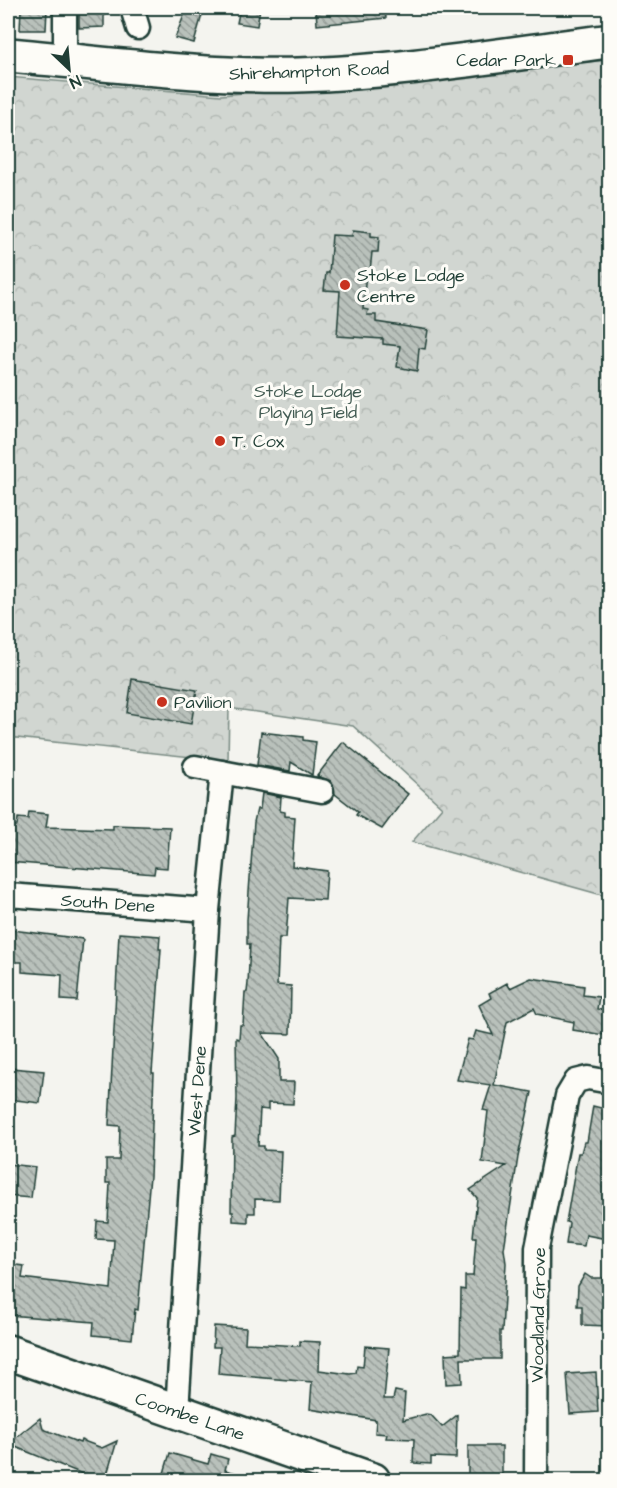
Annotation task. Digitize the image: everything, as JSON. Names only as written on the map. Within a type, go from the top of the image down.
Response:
[{"type":"main road","name":"Shirehampton Road","points":[[8,55],[218,74],[299,75],[397,68],[609,41]]},
{"type":"main road","name":"Coombe Lane","points":[[8,1352],[373,1480]]},
{"type":"street","points":[[64,8],[65,60]]},
{"type":"street","points":[[195,767],[322,790]]},
{"type":"street","name":"West Dene","points":[[177,1411],[208,910],[222,772]]},
{"type":"street","name":"South Dene","points":[[8,895],[208,910]]},
{"type":"street","name":"Woodland Grove","points":[[536,1480],[537,1248],[567,1096],[576,1081],[588,1078],[609,1082]]},
{"type":"green space","name":"Stoke Lodge Playing Field","points":[[609,60],[609,897],[412,842],[442,807],[353,726],[229,708],[228,761],[8,737],[8,77],[221,95]]},
{"type":"building","points":[[21,8],[47,9],[46,30],[20,30]]},
{"type":"building","points":[[79,8],[104,8],[104,27],[79,28]]},
{"type":"building","points":[[187,8],[204,8],[194,43],[175,38]]},
{"type":"building","points":[[240,8],[260,8],[257,26],[237,23]]},
{"type":"building","points":[[316,8],[385,8],[386,18],[317,25]]},
{"type":"building","name":"Stoke Lodge Centre","points":[[353,230],[371,232],[371,236],[379,237],[378,252],[372,252],[370,271],[366,271],[363,309],[368,310],[367,315],[376,315],[376,322],[428,330],[425,349],[419,348],[417,371],[397,367],[400,346],[383,344],[383,339],[337,336],[340,291],[324,290],[326,273],[329,273],[332,235],[352,236]]},
{"type":"building","name":"Pavilion","points":[[132,679],[197,690],[191,724],[127,713]]},
{"type":"building","points":[[261,732],[303,737],[303,740],[316,742],[312,775],[291,762],[290,771],[257,765]]},
{"type":"building","points":[[343,742],[408,794],[382,829],[356,815],[358,812],[335,794],[331,781],[317,776]]},
{"type":"building","points":[[262,793],[281,797],[280,811],[285,812],[285,816],[295,817],[292,866],[327,871],[325,900],[289,898],[286,938],[279,938],[277,985],[291,986],[290,1034],[262,1033],[279,1059],[279,1082],[294,1082],[293,1104],[268,1103],[268,1110],[260,1109],[258,1146],[264,1146],[264,1150],[281,1151],[279,1200],[255,1199],[255,1213],[248,1213],[248,1222],[233,1221],[233,1212],[231,1212],[232,1137],[235,1136],[237,1098],[236,1038],[239,1039],[240,1025],[243,1025],[245,992],[247,992],[248,983],[250,944],[247,944],[247,920],[254,822],[257,809],[260,809]]},
{"type":"building","points":[[29,812],[48,814],[46,827],[113,829],[113,825],[170,827],[167,868],[155,867],[154,874],[8,862],[8,825],[17,826],[18,818],[28,819]]},
{"type":"building","points":[[12,930],[83,939],[77,1001],[61,1000],[62,975],[22,972],[22,962],[10,962]]},
{"type":"building","points":[[119,933],[160,936],[159,949],[161,949],[152,1073],[154,1073],[150,1176],[138,1310],[135,1309],[132,1339],[93,1335],[94,1322],[8,1315],[8,1264],[24,1266],[22,1278],[111,1289],[114,1240],[96,1239],[97,1221],[108,1222],[110,1183],[106,1183],[106,1160],[119,1160],[120,1126],[109,1125]]},
{"type":"building","points":[[531,978],[584,986],[583,995],[599,997],[597,1009],[608,1011],[604,1035],[573,1030],[574,1022],[537,1014],[534,1008],[507,1022],[494,1085],[532,1092],[518,1157],[504,1249],[506,1263],[500,1359],[461,1359],[462,1383],[446,1384],[445,1354],[460,1353],[461,1289],[465,1290],[465,1276],[473,1276],[476,1237],[473,1237],[477,1198],[470,1190],[506,1166],[482,1162],[488,1111],[483,1110],[491,1085],[457,1080],[468,1039],[473,1040],[476,1031],[493,1035],[479,1005],[491,998],[489,993],[507,983],[510,988]]},
{"type":"building","points":[[11,1068],[44,1071],[40,1103],[8,1099]]},
{"type":"building","points":[[593,1106],[609,1110],[607,1239],[586,1235],[584,1246],[566,1244],[569,1223],[566,1222],[578,1153],[581,1153],[584,1142],[587,1142]]},
{"type":"building","points":[[8,1164],[35,1167],[31,1198],[8,1196]]},
{"type":"building","points":[[585,1274],[591,1278],[609,1278],[609,1326],[582,1325],[582,1306],[577,1306],[578,1286]]},
{"type":"building","points":[[214,1326],[246,1328],[245,1343],[300,1346],[300,1341],[320,1342],[319,1370],[350,1374],[356,1373],[357,1366],[363,1367],[365,1346],[389,1348],[384,1399],[393,1399],[395,1391],[405,1393],[403,1420],[426,1414],[431,1415],[442,1427],[457,1415],[456,1458],[431,1457],[431,1464],[413,1463],[414,1439],[386,1438],[387,1434],[375,1433],[376,1420],[310,1409],[312,1382],[218,1374],[220,1347],[213,1347]]},
{"type":"building","points":[[596,1372],[598,1412],[570,1414],[567,1374]]},
{"type":"building","points":[[40,1418],[43,1429],[80,1443],[81,1440],[102,1448],[117,1441],[106,1478],[90,1477],[8,1444]]},
{"type":"building","points":[[468,1446],[502,1446],[502,1480],[468,1480]]},
{"type":"building","points":[[170,1453],[208,1464],[211,1454],[228,1459],[225,1470],[248,1476],[247,1480],[162,1480]]},
{"type":"place","name":"Cedar Park","points":[[568,60]]},
{"type":"place","name":"Stoke Lodge Centre","points":[[345,285]]},
{"type":"place","name":"T. Cox","points":[[220,441]]},
{"type":"place","name":"Pavilion","points":[[162,702]]}]
